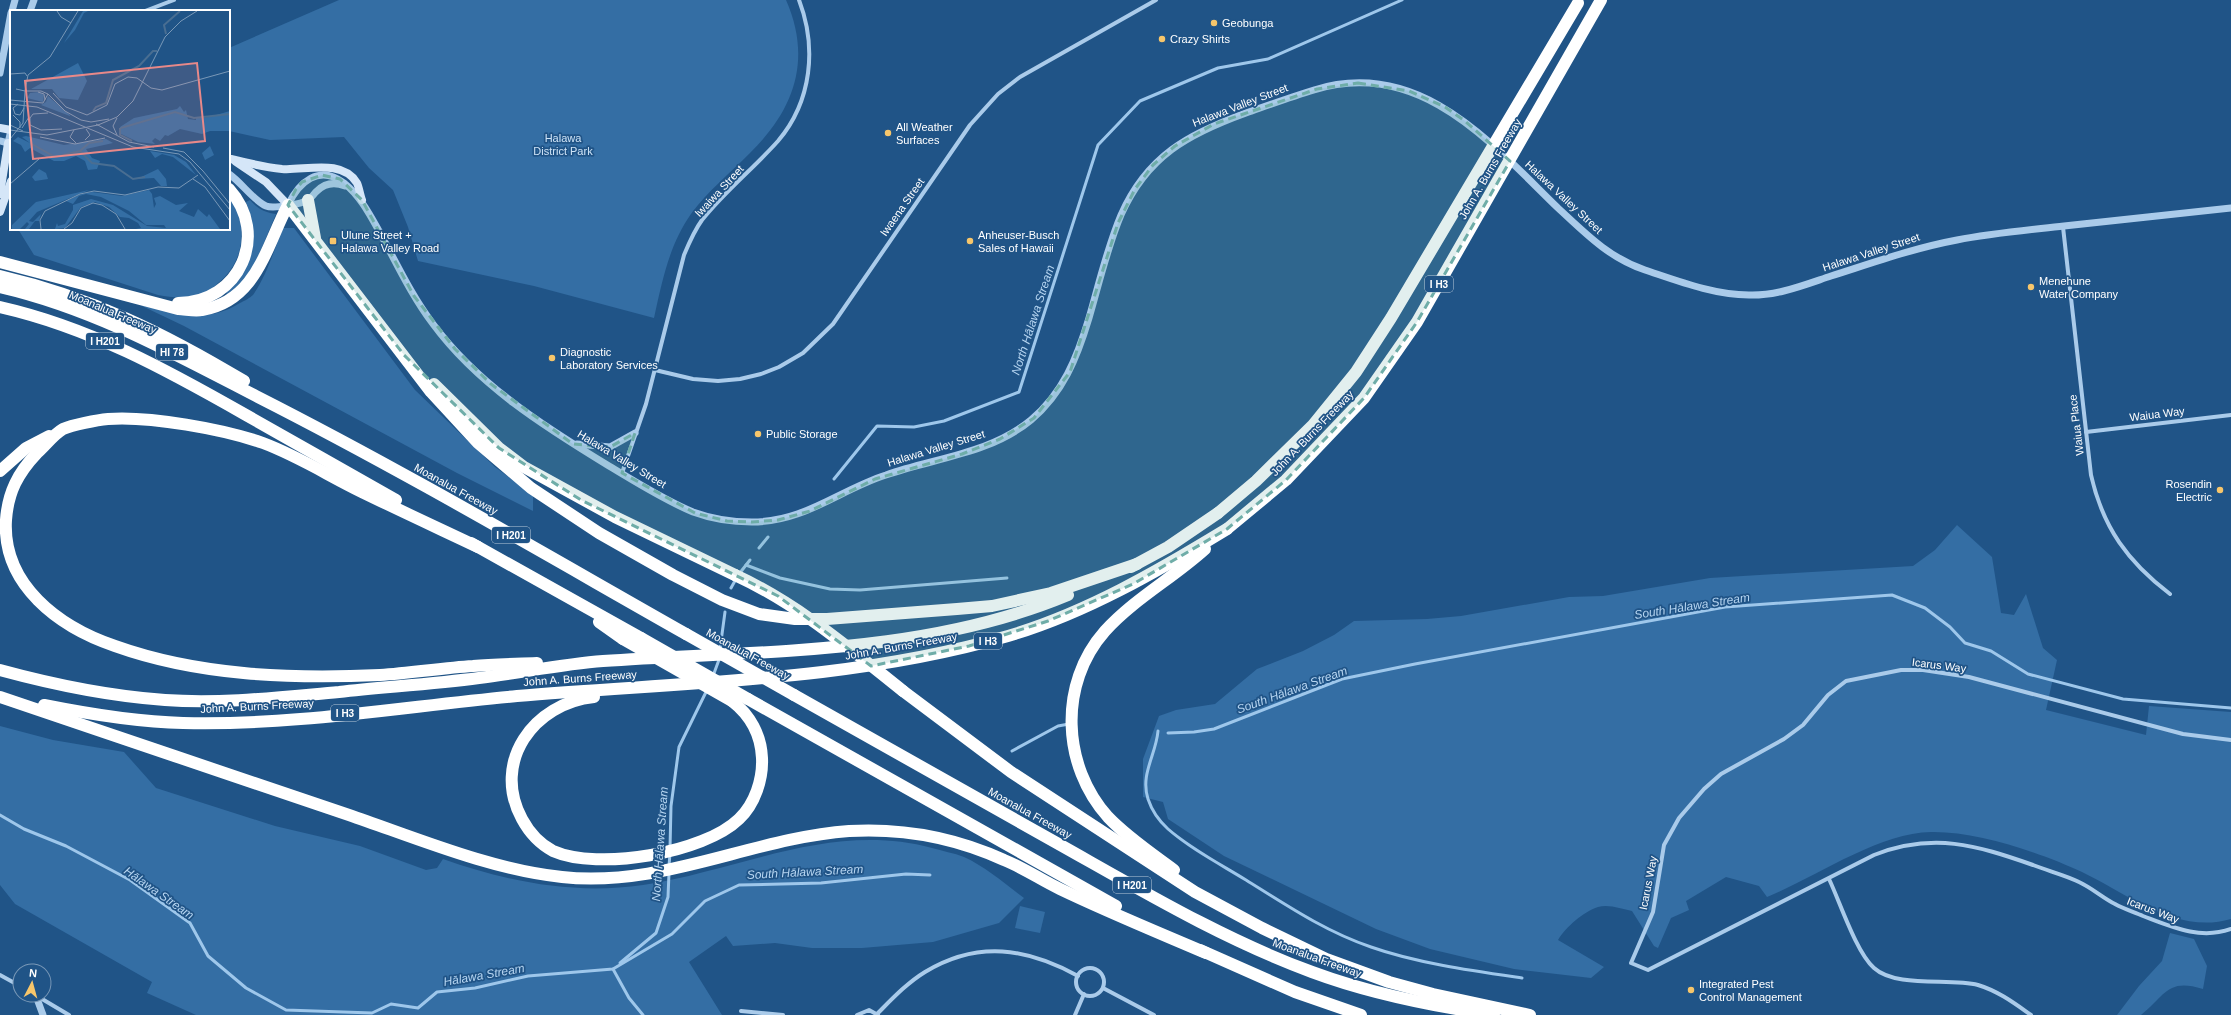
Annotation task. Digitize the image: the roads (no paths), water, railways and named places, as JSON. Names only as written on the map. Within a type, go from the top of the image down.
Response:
[{"type":"highway","name":"John A. Burns Freeway","points":[[61,686],[96,693],[158,700],[236,701],[477,679],[600,661],[710,656],[830,646],[952,631],[1030,610],[1097,583],[1168,547],[1218,513],[1256,481],[1313,425],[1356,372],[1391,318],[1580,0]]},
{"type":"highway","name":"John A. Burns Freeway","points":[[0,692],[73,711],[180,723],[218,723],[726,680],[885,664],[969,646],[1012,634],[1094,603],[1174,562],[1227,529],[1286,480],[1364,398],[1417,322],[1601,0]]},
{"type":"highway","points":[[143,300],[164,303],[199,301],[214,295],[226,286],[238,272],[245,256],[248,232],[247,218],[230,190]]},
{"type":"highway","points":[[308,200],[315,239]]},
{"type":"highway","points":[[0,262],[178,309],[201,310],[220,305],[240,292],[257,273],[288,205],[452,416],[478,443],[531,488],[599,533],[673,575],[722,600],[759,614],[779,618],[815,619],[992,606],[1052,592],[1137,564]]},
{"type":"highway","points":[[0,276],[50,289],[100,306],[134,321],[203,356],[336,436]]},
{"type":"highway","name":"Moanalua Freeway","points":[[0,287],[46,299],[109,322],[336,436],[1120,878],[1235,940],[1313,972],[1357,986],[1437,1006],[1494,1015]]},
{"type":"highway","name":"I H201","points":[[0,307],[42,318],[101,339],[129,351],[203,391],[1135,917],[1206,953],[1295,992],[1361,1015]]},
{"type":"highway","points":[[0,313],[99,343],[203,391]]},
{"type":"highway","points":[[404,355],[499,448],[524,466],[615,517],[778,596],[802,612],[903,691],[1011,772],[1195,892],[1262,928],[1326,959],[1389,982],[1433,994],[1530,1015]]},
{"type":"highway","points":[[0,471],[26,448],[62,430],[106,419],[145,419],[214,431],[263,443],[326,472],[358,490],[478,547]]},
{"type":"highway","points":[[62,430],[25,466],[14,484],[7,507],[5,530],[9,553],[15,573],[30,593],[67,623],[114,646],[145,655],[216,670],[287,676],[362,676],[472,666],[600,661]]},
{"type":"highway","points":[[1227,529],[1185,567],[1124,612],[1103,633],[1082,670],[1073,697],[1071,727],[1078,768],[1090,794],[1098,805],[1128,835],[1222,903],[1326,959]]},
{"type":"highway","points":[[540,582],[623,639],[732,701],[748,717],[759,739],[762,765],[757,789],[752,801],[740,818],[716,835],[692,844],[636,858],[598,860],[579,859],[552,850],[532,834],[519,814],[512,792],[512,768],[515,756],[528,732],[548,713],[559,706],[586,698],[678,684]]},
{"type":"highway","points":[[0,666],[61,686]]},
{"type":"highway","points":[[0,670],[61,686]]},
{"type":"highway","points":[[0,697],[400,833],[509,867],[536,873],[583,879],[625,878],[654,874],[691,866],[823,834],[873,830],[920,834],[966,845],[1003,859],[1059,889],[1206,953]]},
{"type":"main road","points":[[0,128],[10,130]]},
{"type":"main road","points":[[0,194],[6,143]]},
{"type":"main road","points":[[230,159],[280,169],[296,170],[323,167],[334,168],[345,173],[357,183],[362,200]]},
{"type":"main road","points":[[230,159],[266,182],[288,205]]},
{"type":"main road","points":[[0,212],[10,184]]},
{"type":"street","points":[[12,10],[15,0]]},
{"type":"street","points":[[30,10],[34,0]]},
{"type":"street","points":[[148,10],[174,0]]},
{"type":"street","name":"Iwaiwa Street","points":[[622,473],[655,370],[684,255],[694,233],[707,214],[780,139],[798,110],[807,84],[810,48],[804,13],[799,0]]},
{"type":"street","name":"Iwaena Street","points":[[655,370],[693,379],[718,381],[740,379],[762,374],[779,367],[803,353],[833,324],[970,125],[998,94],[1020,77],[1156,0]]},
{"type":"street","points":[[0,73],[10,18]]},
{"type":"street","name":"Halawa Valley Street","points":[[288,205],[296,189],[302,182],[322,175],[340,179],[362,200],[414,296],[433,324],[455,349],[490,384],[573,444],[695,513],[727,521],[767,522],[810,510],[875,479],[983,447],[1026,424],[1050,402],[1070,372],[1082,344],[1118,223],[1134,189],[1153,165],[1175,146],[1214,124],[1331,85],[1358,83],[1390,86],[1409,91],[1445,107],[1479,131],[1589,237],[1614,256],[1643,269],[1718,292],[1745,296],[1770,294],[1929,246],[1972,237],[2231,208]]},
{"type":"street","points":[[6,143],[10,133]]},
{"type":"street","points":[[230,175],[266,206],[273,208],[308,200],[323,186],[338,183],[348,186]]},
{"type":"street","name":"Waiua Place","points":[[2063,227],[2086,432],[2095,493],[2107,524],[2136,564],[2170,594]]},
{"type":"street","name":"Waiua Way","points":[[2086,432],[2231,415]]},
{"type":"street","points":[[573,444],[610,447],[635,433]]},
{"type":"street","name":"Icarus Way","points":[[2231,740],[2184,734],[1969,677],[1942,672],[1901,670],[1846,681],[1828,695],[1803,725],[1784,739],[1721,774],[1704,789],[1679,818],[1664,846],[1653,912],[1631,963],[1648,970],[1874,855],[1908,844],[1946,842],[1965,844],[2014,859],[2079,882],[2116,905],[2171,927],[2191,933],[2214,933],[2231,929]]},
{"type":"street","points":[[1829,879],[1860,949],[1875,969],[1898,979],[1978,986],[2003,996],[2031,1015]]},
{"type":"street","points":[[857,1015],[865,1010],[877,1014],[926,972],[951,960],[978,952],[1006,951],[1029,954],[1058,965],[1078,976]]},
{"type":"street","points":[[1088,968],[1096,970],[1103,976],[1103,988],[1096,994],[1084,994],[1078,988],[1078,976],[1088,968]]},
{"type":"street","points":[[0,975],[12,982]]},
{"type":"street","points":[[1103,988],[1154,1015]]},
{"type":"street","points":[[1075,1015],[1084,994]]},
{"type":"street","points":[[39,1003],[43,1015]]},
{"type":"street","points":[[49,1003],[69,1015]]},
{"type":"street","points":[[741,1011],[783,1015]]},
{"type":"waterway","name":"North Hālawa Stream","points":[[834,479],[877,426],[914,427],[944,421],[1019,392],[1098,145],[1140,101],[1218,68],[1268,59],[1402,0]]},
{"type":"waterway","name":"North Hālawa Stream","points":[[759,548],[768,537]]},
{"type":"waterway","name":"North Hālawa Stream","points":[[739,574],[750,560]]},
{"type":"waterway","points":[[746,565],[780,578],[830,589],[860,590],[1007,578]]},
{"type":"waterway","name":"North Hālawa Stream","points":[[731,588],[736,579]]},
{"type":"waterway","name":"South Hālawa Stream","points":[[1168,733],[1194,732],[1214,729],[1342,679],[1415,664],[1725,607],[1892,595],[1925,608],[1950,627],[1965,643],[1991,651],[2028,674],[2123,699],[2231,708]]},
{"type":"waterway","name":"North Hālawa Stream","points":[[720,649],[725,612]]},
{"type":"waterway","name":"North Hālawa Stream","points":[[713,676],[720,657]]},
{"type":"waterway","name":"North Hālawa Stream","points":[[670,848],[671,806],[679,747],[707,690]]},
{"type":"waterway","name":"South Hālawa Stream","points":[[1012,751],[1058,726],[1069,724]]},
{"type":"waterway","points":[[1158,731],[1157,740],[1147,773],[1146,790],[1148,799],[1153,811],[1161,822],[1186,843],[1322,926],[1354,941],[1407,958],[1522,978]]},
{"type":"waterway","name":"Hālawa Stream","points":[[0,815],[24,829],[66,846],[130,880],[190,923],[208,956],[246,988],[286,1010],[372,1013],[391,1004],[418,1008],[437,992],[475,988],[528,976],[613,969],[672,934],[705,901],[739,885],[821,883],[906,874],[930,875]]},
{"type":"waterway","name":"North Hālawa Stream","points":[[669,866],[670,853]]},
{"type":"waterway","name":"North Hālawa Stream","points":[[620,963],[656,933],[668,897],[669,873]]},
{"type":"waterway","points":[[613,969],[629,998],[643,1015]]},
{"type":"place","name":"Geobunga","points":[[1214,23]]},
{"type":"place","name":"Crazy Shirts","points":[[1162,39]]},
{"type":"place","name":"All Weather Surfaces","points":[[888,133]]},
{"type":"place","name":"Ulune Street + Halawa Valley Road","points":[[333,241]]},
{"type":"place","name":"Anheuser-Busch Sales of Hawaii","points":[[970,241]]},
{"type":"place","name":"Menehune Water Company","points":[[2031,287]]},
{"type":"place","name":"Diagnostic Laboratory Services","points":[[552,358]]},
{"type":"place","name":"Public Storage","points":[[758,434]]},
{"type":"place","name":"Rosendin Electric","points":[[2220,490]]},
{"type":"place","name":"Integrated Pest Control Management","points":[[1691,990]]},
{"type":"park label","name":"Halawa District Park","points":[[563,144]]}]
